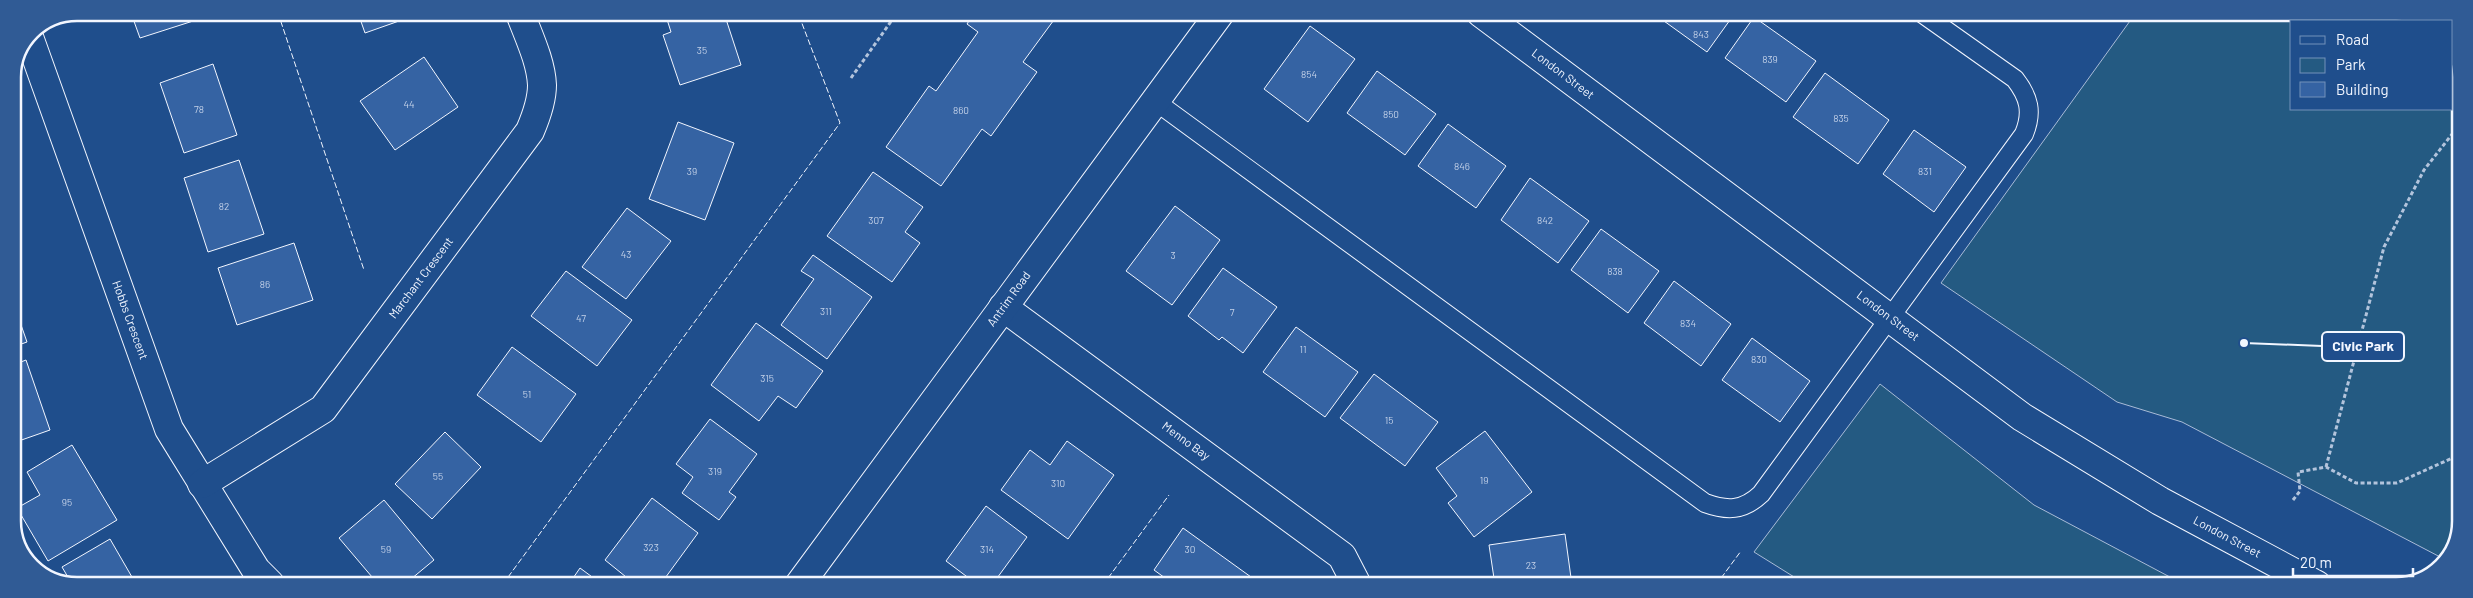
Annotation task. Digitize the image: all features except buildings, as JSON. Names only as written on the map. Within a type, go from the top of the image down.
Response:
[{"type":"street","name":"Marchant Crescent","points":[[202,484],[322,409],[530,131],[539,108],[542,85],[538,64],[523,21]]},
{"type":"street","name":"Antrim Road","points":[[805,577],[1214,21]]},
{"type":"street","name":"London Street","points":[[1492,21],[2022,417],[2160,501],[2301,577]]},
{"type":"street","name":"Hobbs Crescent","points":[[32,45],[169,429],[256,570],[263,577]]},
{"type":"street","name":"Menno Bay","points":[[1003,307],[1342,556],[1353,577]]},
{"type":"lane","points":[[1155,101],[1705,503],[1721,509],[1737,509],[1750,504],[1761,494],[2024,134],[2029,120],[2030,105],[2024,91],[2015,79],[1933,21]]},
{"type":"path","points":[[851,78],[891,21]]},
{"type":"path","points":[[2326,467],[2384,246],[2424,170],[2452,134]]},
{"type":"path","points":[[2293,500],[2300,491],[2298,472],[2326,467],[2356,483],[2398,483],[2452,458]]},
{"type":"green space","points":[[2130,21],[2290,21],[2290,110],[2452,110],[2452,521],[2448,542],[2438,556],[2182,422],[2117,402],[1941,283]]},
{"type":"green space","points":[[1880,384],[2034,505],[2170,577],[1794,577],[1754,552]]},
{"type":"fence","points":[[281,21],[364,270]]},
{"type":"fence","points":[[508,577],[840,123],[801,21]]},
{"type":"fence","points":[[1109,577],[1169,495]]},
{"type":"fence","points":[[1722,577],[1741,551]]},
{"type":"place","name":"Civic Park","points":[[2244,343]]}]
